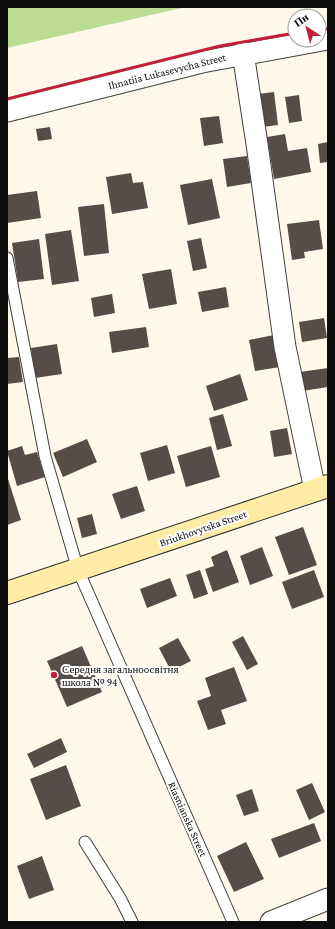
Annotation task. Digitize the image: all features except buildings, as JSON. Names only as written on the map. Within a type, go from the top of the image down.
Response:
[{"type":"main road","name":"Briukhovytska Street","points":[[7,593],[321,488]]},
{"type":"street","name":"Ihnatiia Lukasevycha Street","points":[[7,110],[243,53],[328,39]]},
{"type":"street","points":[[243,53],[258,144],[285,347],[321,488]]},
{"type":"street","points":[[271,922],[328,899]]},
{"type":"lane","points":[[7,258],[45,456],[78,570]]},
{"type":"lane","name":"Riasnianska Street","points":[[78,570],[233,922]]},
{"type":"lane","points":[[85,842],[120,898],[132,922]]},
{"type":"green space","points":[[7,7],[186,7],[7,48]]},
{"type":"railway","points":[[7,99],[220,46],[287,34]]},
{"type":"place","name":"Середня загальноосвітня школа № 94","points":[[54,675]]}]
